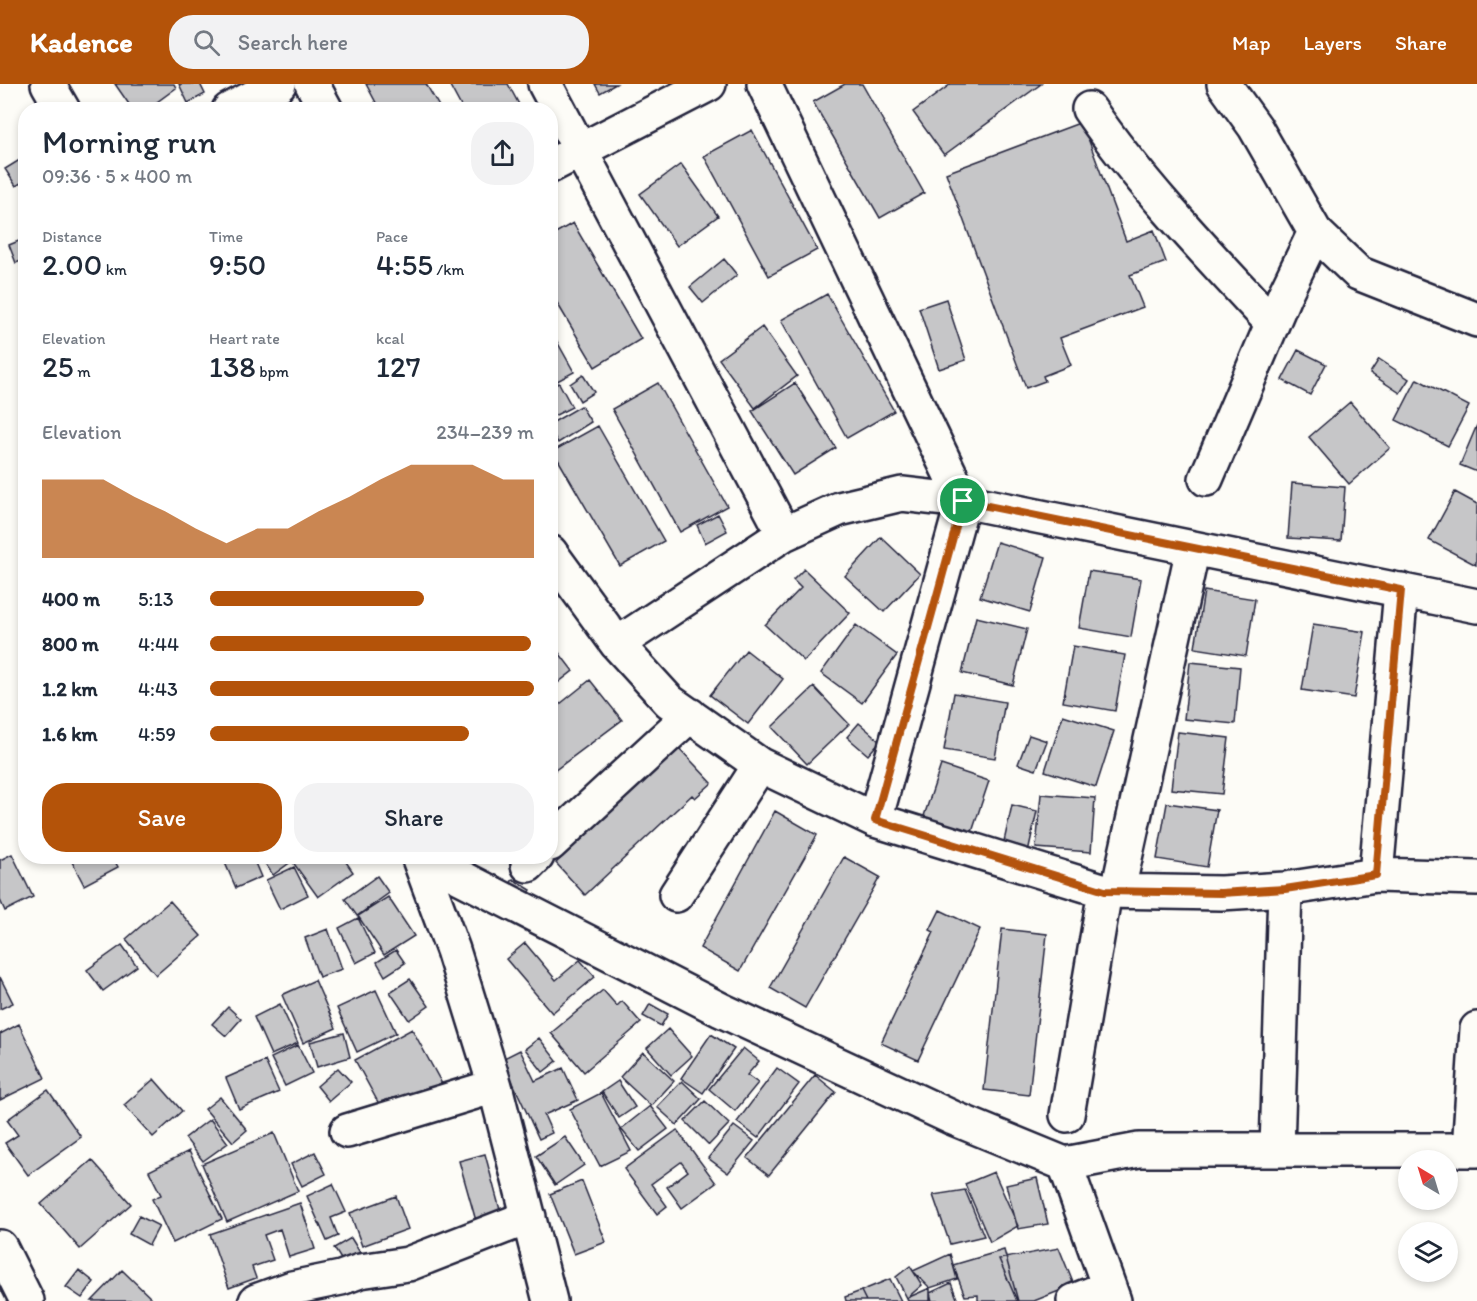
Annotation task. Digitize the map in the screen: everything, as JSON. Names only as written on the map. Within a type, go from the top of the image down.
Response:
[{"type":"street","points":[[48,84],[58,102]]},
{"type":"street","points":[[244,102],[279,84]]},
{"type":"street","points":[[312,84],[322,102]]},
{"type":"street","points":[[545,84],[550,102]]},
{"type":"street","points":[[565,160],[709,84]]},
{"type":"street","points":[[764,84],[963,501],[875,820]]},
{"type":"street","points":[[1224,84],[1255,127],[1315,232],[1358,273],[1477,320]]},
{"type":"street","points":[[1089,109],[1123,158],[1272,323]]},
{"type":"street","points":[[558,133],[565,160],[784,534]]},
{"type":"street","points":[[1206,479],[1272,323],[1315,232]]},
{"type":"street","points":[[617,644],[784,534],[839,509],[902,494],[963,501],[1477,606]]},
{"type":"street","points":[[1066,1115],[1111,890],[1193,548]]},
{"type":"street","points":[[559,585],[669,701],[760,765],[875,820],[1111,890],[1221,893],[1285,889],[1376,875],[1477,878]]},
{"type":"street","points":[[1376,875],[1401,590]]},
{"type":"street","points":[[558,837],[690,715]]},
{"type":"street","points":[[676,895],[760,765]]},
{"type":"street","points":[[421,864],[453,950],[495,1086],[550,1301]]},
{"type":"street","points":[[434,864],[721,1010],[953,1118],[1065,1164],[1139,1150],[1473,1150],[1477,1029]]},
{"type":"street","points":[[1277,1149],[1285,889]]},
{"type":"street","points":[[347,1131],[495,1086]]},
{"type":"street","points":[[1065,1164],[1112,1294],[1074,1301]]},
{"type":"street","points":[[256,1301],[292,1288],[341,1278],[360,1271],[408,1264],[529,1217]]},
{"type":"street","points":[[0,1248],[27,1301]]},
{"type":"building","points":[[115,84],[174,84],[176,88],[157,102],[127,102]]},
{"type":"building","points":[[179,84],[200,84],[205,94],[188,102]]},
{"type":"building","points":[[366,84],[426,84],[436,102],[376,102]]},
{"type":"building","points":[[449,84],[508,84],[518,102],[459,102]]},
{"type":"building","points":[[595,84],[616,84],[600,93]]},
{"type":"building","points":[[845,84],[862,84],[924,193],[880,218],[813,102]]},
{"type":"building","points":[[951,84],[1041,84],[944,155],[913,112]]},
{"type":"building","points":[[1082,122],[1126,241],[1154,230],[1166,262],[1130,275],[1143,307],[1060,338],[1071,365],[1043,376],[1045,381],[1026,388],[946,173]]},
{"type":"building","points":[[752,130],[817,250],[769,276],[704,156]]},
{"type":"building","points":[[18,161],[18,185],[16,186],[5,169]]},
{"type":"building","points":[[681,164],[718,216],[677,246],[640,194]]},
{"type":"building","points":[[573,223],[641,339],[595,367],[558,305],[558,231]]},
{"type":"building","points":[[18,241],[18,262],[16,263],[9,245]]},
{"type":"building","points":[[724,259],[737,275],[703,303],[690,287]]},
{"type":"building","points":[[827,294],[894,411],[847,438],[781,320]]},
{"type":"building","points":[[946,299],[966,360],[939,369],[919,308]]},
{"type":"building","points":[[762,327],[797,376],[755,408],[719,359]]},
{"type":"building","points":[[558,343],[574,372],[558,381]]},
{"type":"building","points":[[1298,350],[1326,364],[1310,395],[1282,380]]},
{"type":"building","points":[[1379,359],[1409,379],[1400,393],[1370,373]]},
{"type":"building","points":[[583,375],[594,392],[580,401],[570,384]]},
{"type":"building","points":[[1417,379],[1469,406],[1448,446],[1396,420]]},
{"type":"building","points":[[558,383],[572,407],[558,414]]},
{"type":"building","points":[[658,383],[727,506],[680,532],[612,409]]},
{"type":"building","points":[[795,383],[836,448],[793,475],[752,411]]},
{"type":"building","points":[[1350,402],[1390,448],[1349,484],[1309,437]]},
{"type":"building","points":[[581,406],[591,422],[558,443],[558,419]]},
{"type":"building","points":[[1477,425],[1477,472],[1460,465]]},
{"type":"building","points":[[598,426],[664,541],[620,566],[558,460],[558,448]]},
{"type":"building","points":[[1292,483],[1345,487],[1341,541],[1288,538]]},
{"type":"building","points":[[1455,492],[1477,504],[1476,565],[1429,540]]},
{"type":"building","points":[[718,514],[727,531],[705,543],[697,525]]},
{"type":"building","points":[[881,537],[920,574],[884,612],[845,576]]},
{"type":"building","points":[[997,542],[1046,557],[1030,612],[980,597]]},
{"type":"building","points":[[804,569],[850,613],[804,661],[765,625],[801,588],[793,580]]},
{"type":"building","points":[[1089,571],[1141,579],[1131,637],[1079,628]]},
{"type":"building","points":[[1204,591],[1255,599],[1246,656],[1195,648]]},
{"type":"building","points":[[976,617],[1027,629],[1013,685],[962,673]]},
{"type":"building","points":[[1313,624],[1365,632],[1354,698],[1302,690]]},
{"type":"building","points":[[856,625],[897,655],[862,703],[821,673]]},
{"type":"building","points":[[1073,646],[1125,655],[1115,711],[1063,702]]},
{"type":"building","points":[[746,650],[783,679],[748,724],[710,695]]},
{"type":"building","points":[[558,651],[573,671],[558,683]]},
{"type":"building","points":[[1190,662],[1240,667],[1235,724],[1184,719]]},
{"type":"building","points":[[590,680],[622,720],[558,768],[558,706]]},
{"type":"building","points":[[814,687],[849,724],[807,764],[772,727]]},
{"type":"building","points":[[954,693],[1005,702],[995,758],[944,750]]},
{"type":"building","points":[[1063,715],[1114,731],[1096,787],[1045,771]]},
{"type":"building","points":[[859,723],[880,741],[868,755],[847,737]]},
{"type":"building","points":[[1178,732],[1229,738],[1222,794],[1171,789]]},
{"type":"building","points":[[1029,735],[1047,741],[1036,770],[1018,764]]},
{"type":"building","points":[[679,748],[712,783],[695,798],[692,795],[585,895],[557,864]]},
{"type":"building","points":[[941,765],[989,781],[971,835],[923,819]]},
{"type":"building","points":[[1041,794],[1095,798],[1091,852],[1036,848]]},
{"type":"building","points":[[1167,803],[1217,810],[1207,867],[1157,859]]},
{"type":"building","points":[[1012,805],[1037,811],[1028,852],[1003,846]]},
{"type":"building","points":[[775,811],[817,835],[740,971],[700,948]]},
{"type":"building","points":[[12,854],[33,897],[5,911],[0,900],[0,860]]},
{"type":"building","points":[[844,857],[880,877],[805,1008],[770,988]]},
{"type":"building","points":[[73,864],[116,864],[118,867],[84,885]]},
{"type":"building","points":[[226,864],[255,864],[261,877],[236,888]]},
{"type":"building","points":[[265,864],[288,864],[273,875]]},
{"type":"building","points":[[294,864],[348,864],[353,872],[318,897]]},
{"type":"building","points":[[294,867],[308,895],[280,909],[266,880]]},
{"type":"building","points":[[377,876],[389,893],[357,916],[345,899]]},
{"type":"building","points":[[513,879],[531,890],[522,904],[504,894]]},
{"type":"building","points":[[388,897],[414,936],[384,955],[358,916]]},
{"type":"building","points":[[170,901],[201,936],[156,975],[126,939]]},
{"type":"building","points":[[940,910],[980,929],[918,1060],[881,1043],[934,932],[930,930]]},
{"type":"building","points":[[358,918],[375,953],[356,963],[339,928]]},
{"type":"building","points":[[328,929],[342,969],[319,977],[305,938]]},
{"type":"building","points":[[1002,929],[1047,934],[1029,1095],[984,1090]]},
{"type":"building","points":[[525,943],[556,980],[580,960],[595,977],[552,1013],[506,959]]},
{"type":"building","points":[[122,945],[137,966],[103,991],[87,970]]},
{"type":"building","points":[[396,950],[405,963],[385,976],[377,962]]},
{"type":"building","points":[[0,977],[13,1003],[0,1009]]},
{"type":"building","points":[[410,979],[429,1006],[409,1020],[390,992]]},
{"type":"building","points":[[315,980],[336,1028],[303,1043],[282,995]]},
{"type":"building","points":[[376,990],[396,1033],[357,1052],[337,1008]]},
{"type":"building","points":[[603,990],[617,1006],[622,1001],[641,1023],[584,1072],[551,1033]]},
{"type":"building","points":[[280,1004],[298,1043],[271,1055],[254,1017]]},
{"type":"building","points":[[650,1004],[668,1014],[661,1026],[643,1016]]},
{"type":"building","points":[[228,1007],[241,1019],[226,1036],[212,1024]]},
{"type":"building","points":[[19,1024],[45,1078],[0,1100],[0,1034]]},
{"type":"building","points":[[412,1029],[442,1084],[385,1115],[355,1060]]},
{"type":"building","points":[[668,1029],[692,1056],[671,1075],[647,1048]]},
{"type":"building","points":[[344,1033],[350,1057],[317,1067],[310,1042]]},
{"type":"building","points":[[711,1034],[734,1049],[703,1093],[681,1078]]},
{"type":"building","points":[[539,1038],[557,1061],[543,1072],[525,1049]]},
{"type":"building","points":[[298,1045],[312,1073],[285,1086],[271,1058]]},
{"type":"building","points":[[743,1048],[759,1061],[747,1075],[758,1083],[735,1111],[709,1089]]},
{"type":"building","points":[[520,1050],[535,1081],[563,1068],[578,1100],[544,1115],[552,1133],[539,1139],[502,1059]]},
{"type":"building","points":[[643,1052],[674,1081],[651,1106],[620,1077]]},
{"type":"building","points":[[265,1061],[279,1092],[239,1109],[226,1078]]},
{"type":"building","points":[[338,1068],[351,1082],[329,1101],[317,1086]]},
{"type":"building","points":[[777,1068],[799,1084],[758,1138],[737,1122]]},
{"type":"building","points":[[815,1075],[836,1092],[769,1175],[747,1158]]},
{"type":"building","points":[[154,1079],[182,1111],[153,1137],[124,1105]]},
{"type":"building","points":[[618,1081],[635,1107],[619,1118],[602,1092]]},
{"type":"building","points":[[682,1081],[701,1099],[677,1125],[657,1107]]},
{"type":"building","points":[[48,1090],[81,1137],[28,1175],[5,1143],[18,1135],[7,1120]]},
{"type":"building","points":[[601,1093],[631,1151],[600,1166],[570,1109]]},
{"type":"building","points":[[220,1097],[247,1130],[233,1142],[205,1109]]},
{"type":"building","points":[[705,1101],[729,1124],[709,1145],[685,1121]]},
{"type":"building","points":[[650,1106],[668,1129],[639,1151],[621,1129]]},
{"type":"building","points":[[210,1119],[228,1143],[203,1161],[185,1138]]},
{"type":"building","points":[[734,1126],[754,1141],[728,1173],[708,1158]]},
{"type":"building","points":[[677,1130],[716,1183],[682,1208],[667,1187],[688,1171],[681,1162],[651,1184],[667,1206],[657,1214],[624,1169]]},
{"type":"building","points":[[274,1133],[298,1191],[227,1222],[202,1164]]},
{"type":"building","points":[[565,1137],[584,1165],[555,1185],[536,1156]]},
{"type":"building","points":[[189,1151],[222,1219],[173,1243],[152,1199],[161,1195],[149,1171]]},
{"type":"building","points":[[315,1152],[326,1174],[302,1186],[291,1164]]},
{"type":"building","points":[[485,1154],[503,1221],[478,1228],[459,1161]]},
{"type":"building","points":[[92,1160],[131,1204],[80,1249],[41,1204]]},
{"type":"building","points":[[994,1172],[1018,1226],[990,1242],[965,1184]]},
{"type":"building","points":[[1037,1178],[1048,1224],[1018,1229],[1006,1185]]},
{"type":"building","points":[[582,1181],[606,1242],[574,1254],[550,1194]]},
{"type":"building","points":[[333,1184],[346,1212],[331,1218],[338,1236],[327,1241],[307,1196]]},
{"type":"building","points":[[965,1190],[984,1236],[950,1244],[933,1195]]},
{"type":"building","points":[[396,1196],[408,1229],[362,1246],[350,1213]]},
{"type":"building","points":[[300,1203],[315,1249],[289,1257],[280,1229],[264,1235],[273,1260],[252,1267],[256,1278],[229,1288],[210,1234]]},
{"type":"building","points":[[139,1216],[159,1226],[149,1245],[129,1234]]},
{"type":"building","points":[[351,1238],[364,1259],[347,1269],[334,1248]]},
{"type":"building","points":[[1059,1248],[1074,1285],[1034,1301],[1017,1301],[999,1259]]},
{"type":"building","points":[[1004,1250],[1018,1301],[978,1301],[978,1295],[965,1296],[953,1265]]},
{"type":"building","points":[[950,1254],[957,1279],[930,1288],[913,1271]]},
{"type":"building","points":[[910,1266],[922,1285],[907,1298],[896,1277]]},
{"type":"building","points":[[79,1270],[94,1282],[82,1298],[66,1287]]},
{"type":"building","points":[[122,1270],[154,1301],[92,1301]]},
{"type":"building","points":[[890,1279],[901,1301],[866,1301],[861,1291]]},
{"type":"building","points":[[951,1283],[958,1301],[932,1301],[930,1293]]},
{"type":"building","points":[[930,1288],[930,1301],[908,1301],[907,1298]]},
{"type":"building","points":[[861,1291],[866,1301],[846,1301],[845,1297]]},
{"type":"route","points":[[963,501],[1401,590],[1376,875],[1285,889],[1221,893],[1105,891],[875,820],[963,501]]}]
